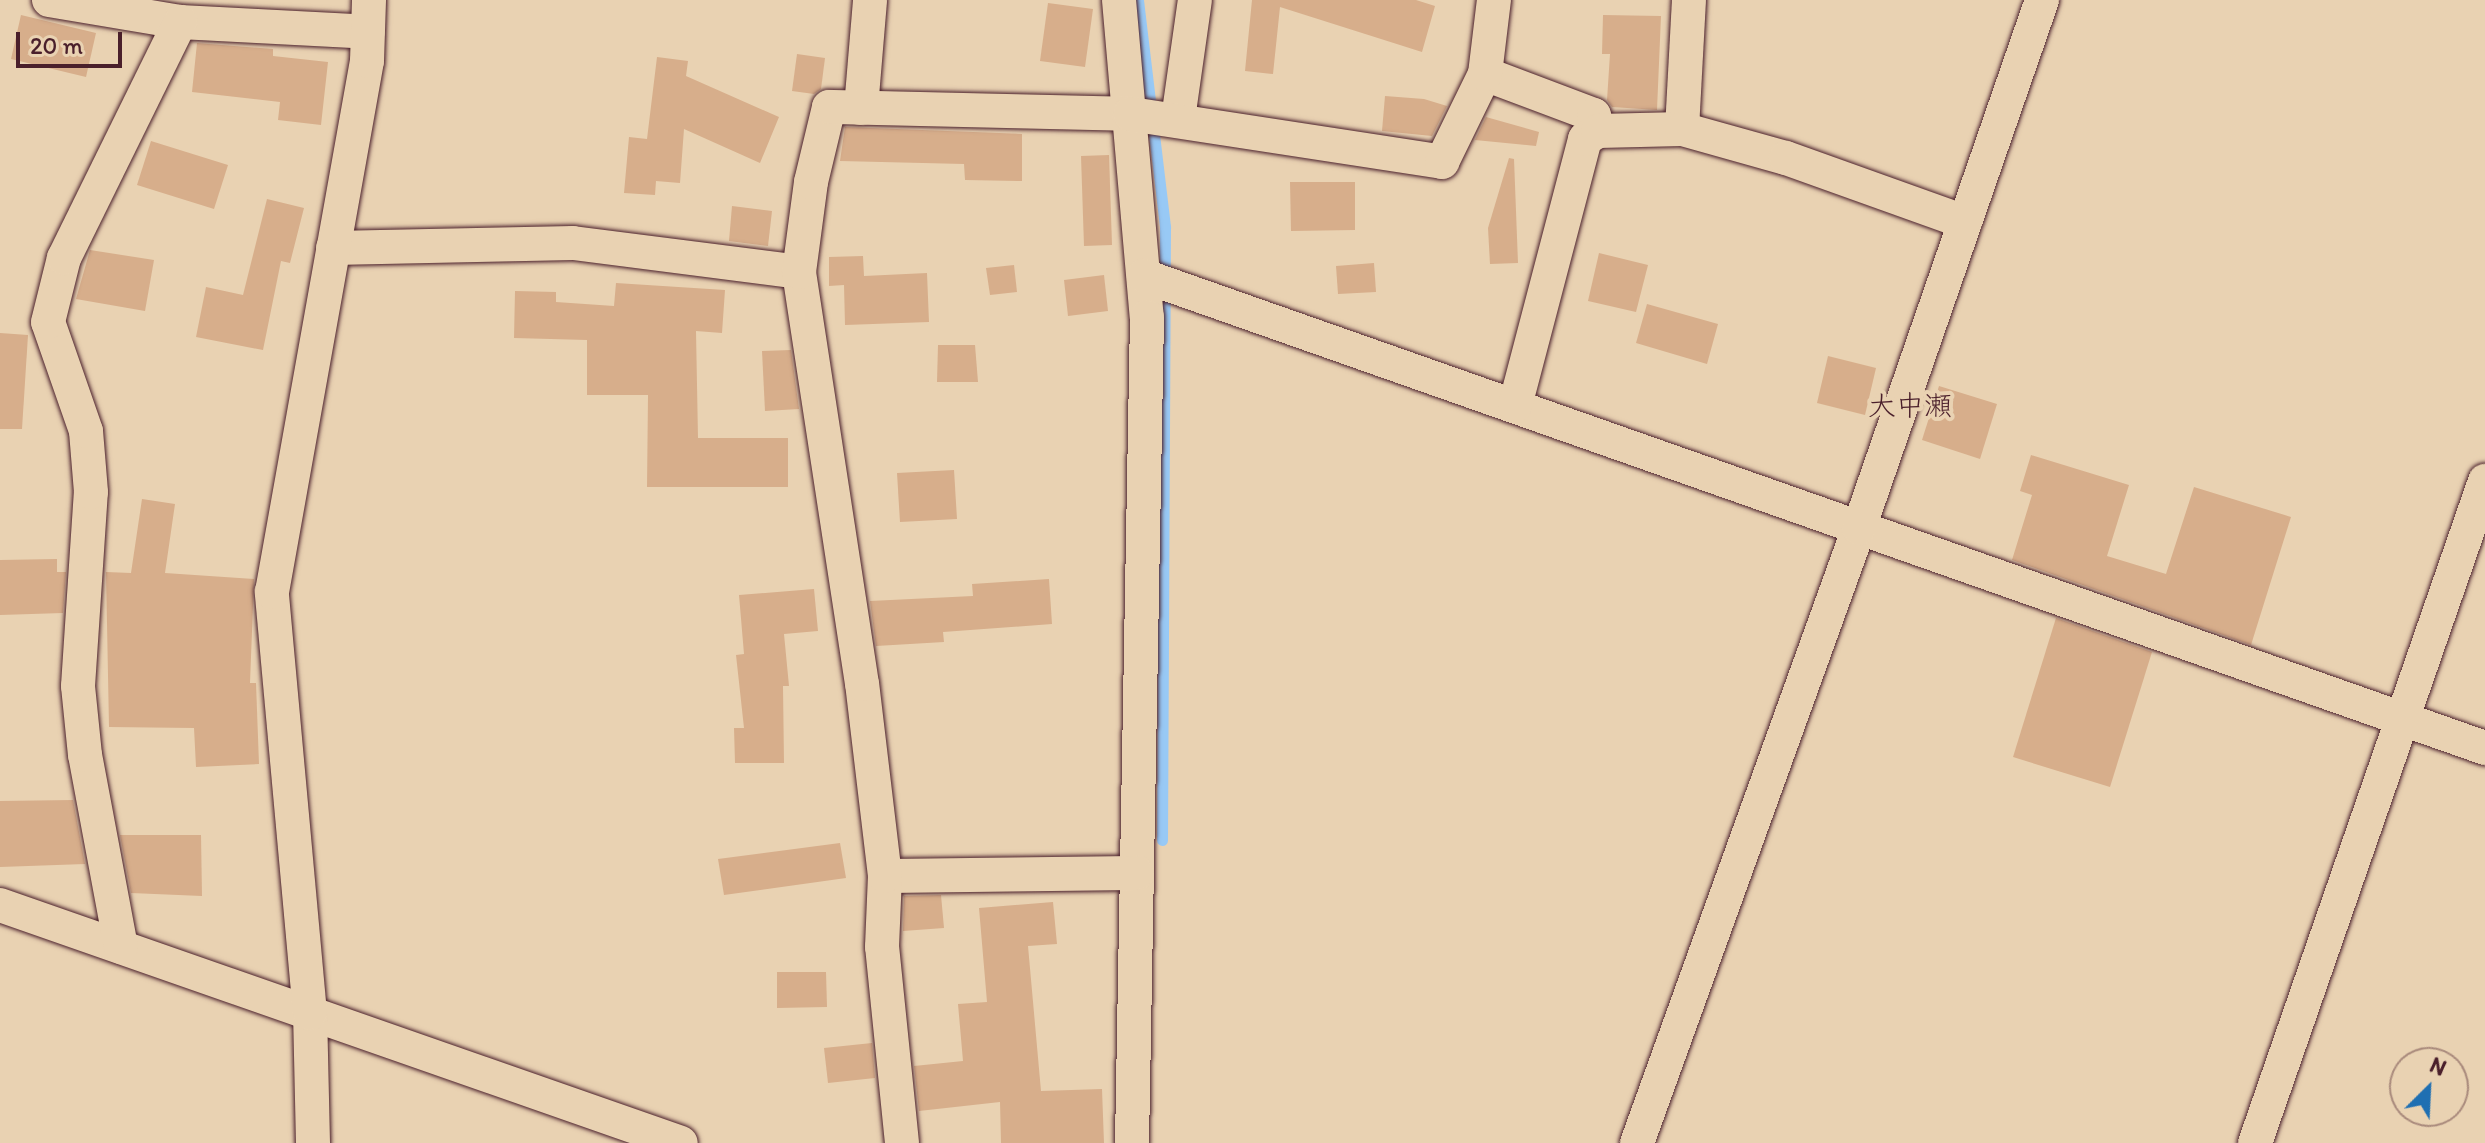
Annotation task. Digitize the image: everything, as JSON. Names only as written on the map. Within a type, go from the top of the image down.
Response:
[{"type":"street","points":[[49,0],[167,14],[369,16],[333,248],[272,592],[310,1013],[313,1143]]},
{"type":"street","points":[[861,108],[870,0]]},
{"type":"street","points":[[1119,0],[1144,276],[1132,1143]]},
{"type":"street","points":[[1178,119],[1195,0]]},
{"type":"street","points":[[902,1143],[882,947],[885,876],[852,604],[799,272],[811,182],[829,107],[1130,114],[1442,162],[1485,74],[1494,0]]},
{"type":"street","points":[[1682,129],[1689,0]]},
{"type":"street","points":[[1637,1143],[1859,528],[2042,0]]},
{"type":"street","points":[[121,947],[85,755],[78,686],[91,492],[86,431],[48,322],[64,258],[167,14]]},
{"type":"street","points":[[1485,74],[1594,115],[1598,131]]},
{"type":"street","points":[[1515,406],[1585,139],[1598,131],[1682,129],[1786,158],[1965,222]]},
{"type":"street","points":[[333,248],[573,243],[799,272]]},
{"type":"street","points":[[1144,276],[2485,748]]},
{"type":"street","points":[[2255,1143],[2485,481]]},
{"type":"street","points":[[885,876],[1137,873]]},
{"type":"street","points":[[0,905],[681,1143]]},
{"type":"building","points":[[1252,0],[1416,0],[1435,6],[1422,52],[1280,7],[1273,74],[1245,71]]},
{"type":"building","points":[[1048,3],[1093,9],[1085,67],[1040,61]]},
{"type":"building","points":[[21,15],[96,33],[86,77],[11,59]]},
{"type":"building","points":[[1603,15],[1661,16],[1657,110],[1612,107],[1607,100],[1610,54],[1602,54]]},
{"type":"building","points":[[197,43],[273,49],[273,56],[328,62],[321,125],[278,120],[280,102],[192,92]]},
{"type":"building","points":[[797,54],[825,58],[821,89],[814,94],[792,91]]},
{"type":"building","points":[[657,57],[688,61],[686,76],[779,117],[760,163],[684,129],[680,183],[656,181],[655,195],[624,193],[629,137],[647,139]]},
{"type":"building","points":[[1385,96],[1424,99],[1447,106],[1432,136],[1382,131]]},
{"type":"building","points":[[1486,117],[1539,132],[1536,146],[1475,140]]},
{"type":"building","points":[[845,127],[1022,134],[1022,181],[965,180],[964,164],[840,161]]},
{"type":"building","points":[[151,141],[228,165],[214,209],[137,185]]},
{"type":"building","points":[[1109,155],[1112,245],[1084,246],[1081,156]]},
{"type":"building","points":[[1509,158],[1514,159],[1518,263],[1490,264],[1488,228]]},
{"type":"building","points":[[1290,182],[1355,182],[1355,230],[1291,231]]},
{"type":"building","points":[[267,199],[304,208],[290,263],[281,261],[263,350],[196,337],[206,287],[243,295]]},
{"type":"building","points":[[732,206],[772,211],[768,246],[729,241]]},
{"type":"building","points":[[90,250],[154,260],[145,311],[76,299]]},
{"type":"building","points":[[1599,253],[1648,265],[1636,312],[1588,301]]},
{"type":"building","points":[[863,256],[864,276],[927,273],[929,322],[845,325],[844,285],[829,286],[829,257]]},
{"type":"building","points":[[1374,263],[1376,292],[1338,294],[1336,266]]},
{"type":"building","points":[[1014,265],[1017,292],[990,295],[986,268]]},
{"type":"building","points":[[1104,275],[1108,311],[1068,316],[1064,280]]},
{"type":"building","points":[[616,283],[725,290],[722,333],[696,331],[698,438],[788,438],[788,487],[647,487],[648,395],[587,395],[587,340],[514,338],[515,291],[556,292],[556,302],[614,306]]},
{"type":"building","points":[[1647,304],[1718,324],[1707,364],[1636,343]]},
{"type":"building","points":[[0,333],[28,335],[22,429],[0,429]]},
{"type":"building","points":[[938,345],[975,345],[978,382],[937,382]]},
{"type":"building","points":[[791,350],[799,409],[765,411],[762,351]]},
{"type":"building","points":[[1828,356],[1876,368],[1865,415],[1817,403]]},
{"type":"building","points":[[1939,386],[1997,404],[1980,459],[1922,440]]},
{"type":"building","points":[[2031,455],[2129,485],[2107,556],[2166,574],[2194,487],[2291,517],[2251,645],[2012,560],[2032,495],[2020,491]]},
{"type":"building","points":[[954,470],[957,519],[900,522],[897,473]]},
{"type":"building","points":[[142,499],[175,504],[165,573],[254,579],[250,683],[256,683],[259,764],[196,767],[194,728],[109,727],[106,572],[131,573]]},
{"type":"building","points":[[57,559],[57,572],[66,572],[63,613],[0,615],[0,560]]},
{"type":"building","points":[[1049,579],[1052,624],[943,632],[944,642],[876,646],[870,601],[973,596],[972,584]]},
{"type":"building","points":[[814,589],[818,631],[784,634],[789,686],[783,686],[784,763],[735,763],[734,728],[744,728],[736,655],[744,654],[739,595]]},
{"type":"building","points":[[2056,618],[2152,652],[2110,787],[2013,757]]},
{"type":"building","points":[[73,800],[85,864],[0,867],[0,801]]},
{"type":"building","points":[[120,835],[201,835],[202,896],[131,893]]},
{"type":"building","points":[[840,843],[846,878],[724,895],[718,859]]},
{"type":"building","points":[[941,895],[944,928],[903,931],[904,896]]},
{"type":"building","points":[[1053,902],[1057,944],[1028,946],[1041,1091],[1102,1089],[1104,1143],[1001,1143],[1000,1102],[919,1111],[914,1066],[963,1061],[958,1004],[987,1002],[979,908]]},
{"type":"building","points":[[777,972],[826,972],[827,1007],[777,1008]]},
{"type":"building","points":[[872,1043],[875,1078],[828,1083],[824,1048]]},
{"type":"waterway","points":[[1138,0],[1165,227],[1162,840]]},
{"type":"district","name":"大中瀬","points":[[1910,405]]}]
